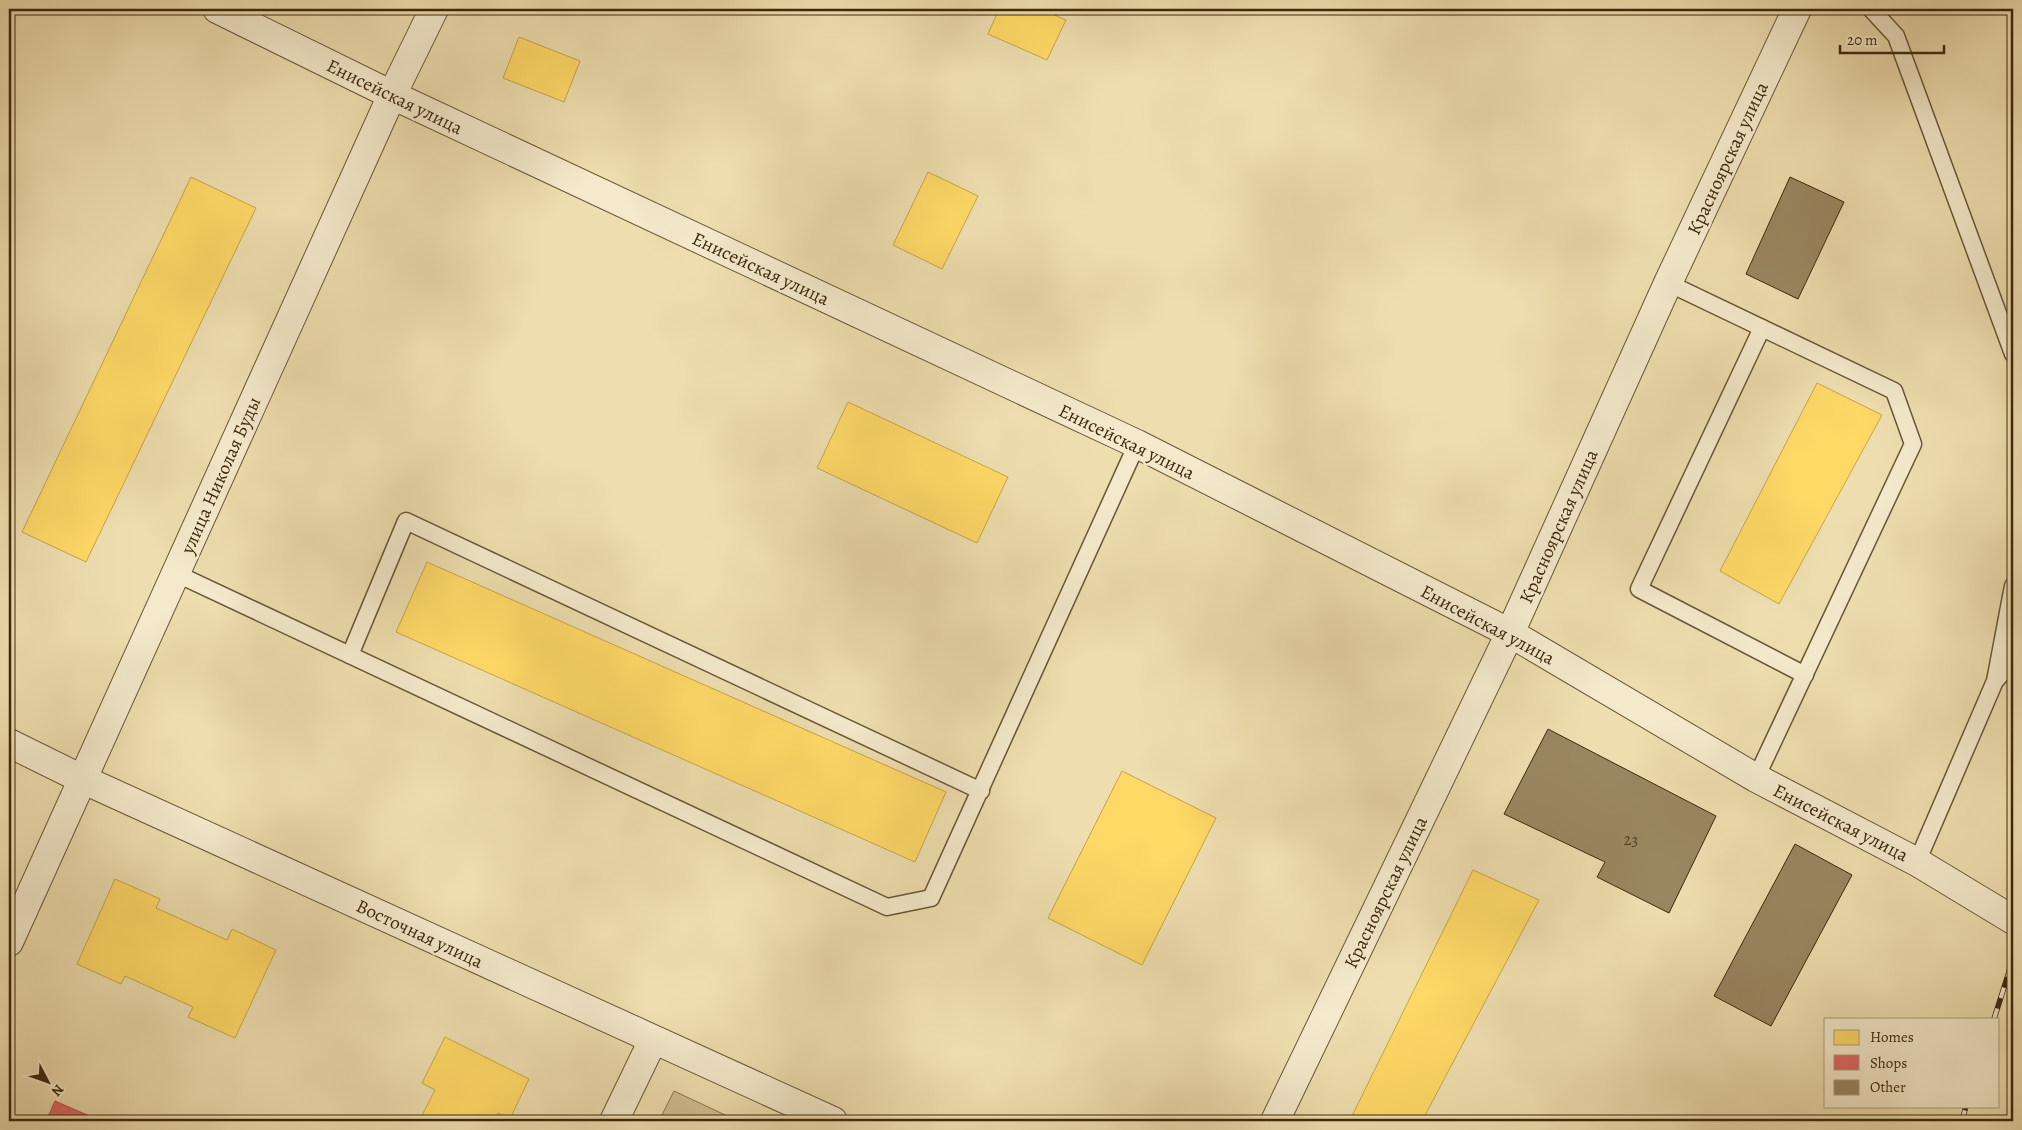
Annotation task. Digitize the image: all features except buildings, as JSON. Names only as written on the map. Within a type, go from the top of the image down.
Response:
[{"type":"street","name":"Енисейская улица","points":[[217,9],[392,95],[1137,444],[1510,633],[1756,778],[1917,862],[2013,920]]},
{"type":"street","name":"улица Николая Буды","points":[[9,942],[392,95],[434,9]]},
{"type":"street","name":"Красноярская улица","points":[[1275,1121],[1510,633],[1668,283],[1797,9]]},
{"type":"street","name":"Восточная улица","points":[[9,743],[82,779],[833,1121]]},
{"type":"street","points":[[614,1121],[653,1040]]},
{"type":"lane","points":[[1871,9],[1896,36],[2013,354]]},
{"type":"lane","points":[[1668,283],[1894,391],[1913,444],[1756,778]]},
{"type":"lane","points":[[1762,328],[1639,589],[1805,675]]},
{"type":"lane","points":[[176,573],[887,907],[931,898],[1137,444]]},
{"type":"lane","points":[[350,655],[406,521],[981,791]]},
{"type":"lane","points":[[1917,862],[1995,680],[2013,586]]},
{"type":"lane","points":[[1995,680],[2013,659]]},
{"type":"shaded area","points":[[674,1091],[738,1121],[659,1121]]},
{"type":"railway","points":[[1994,1018],[2013,959]]},
{"type":"railway","points":[[1962,1121],[1965,1108]]},
{"type":"railway","points":[[2011,1121],[2013,1108]]}]
